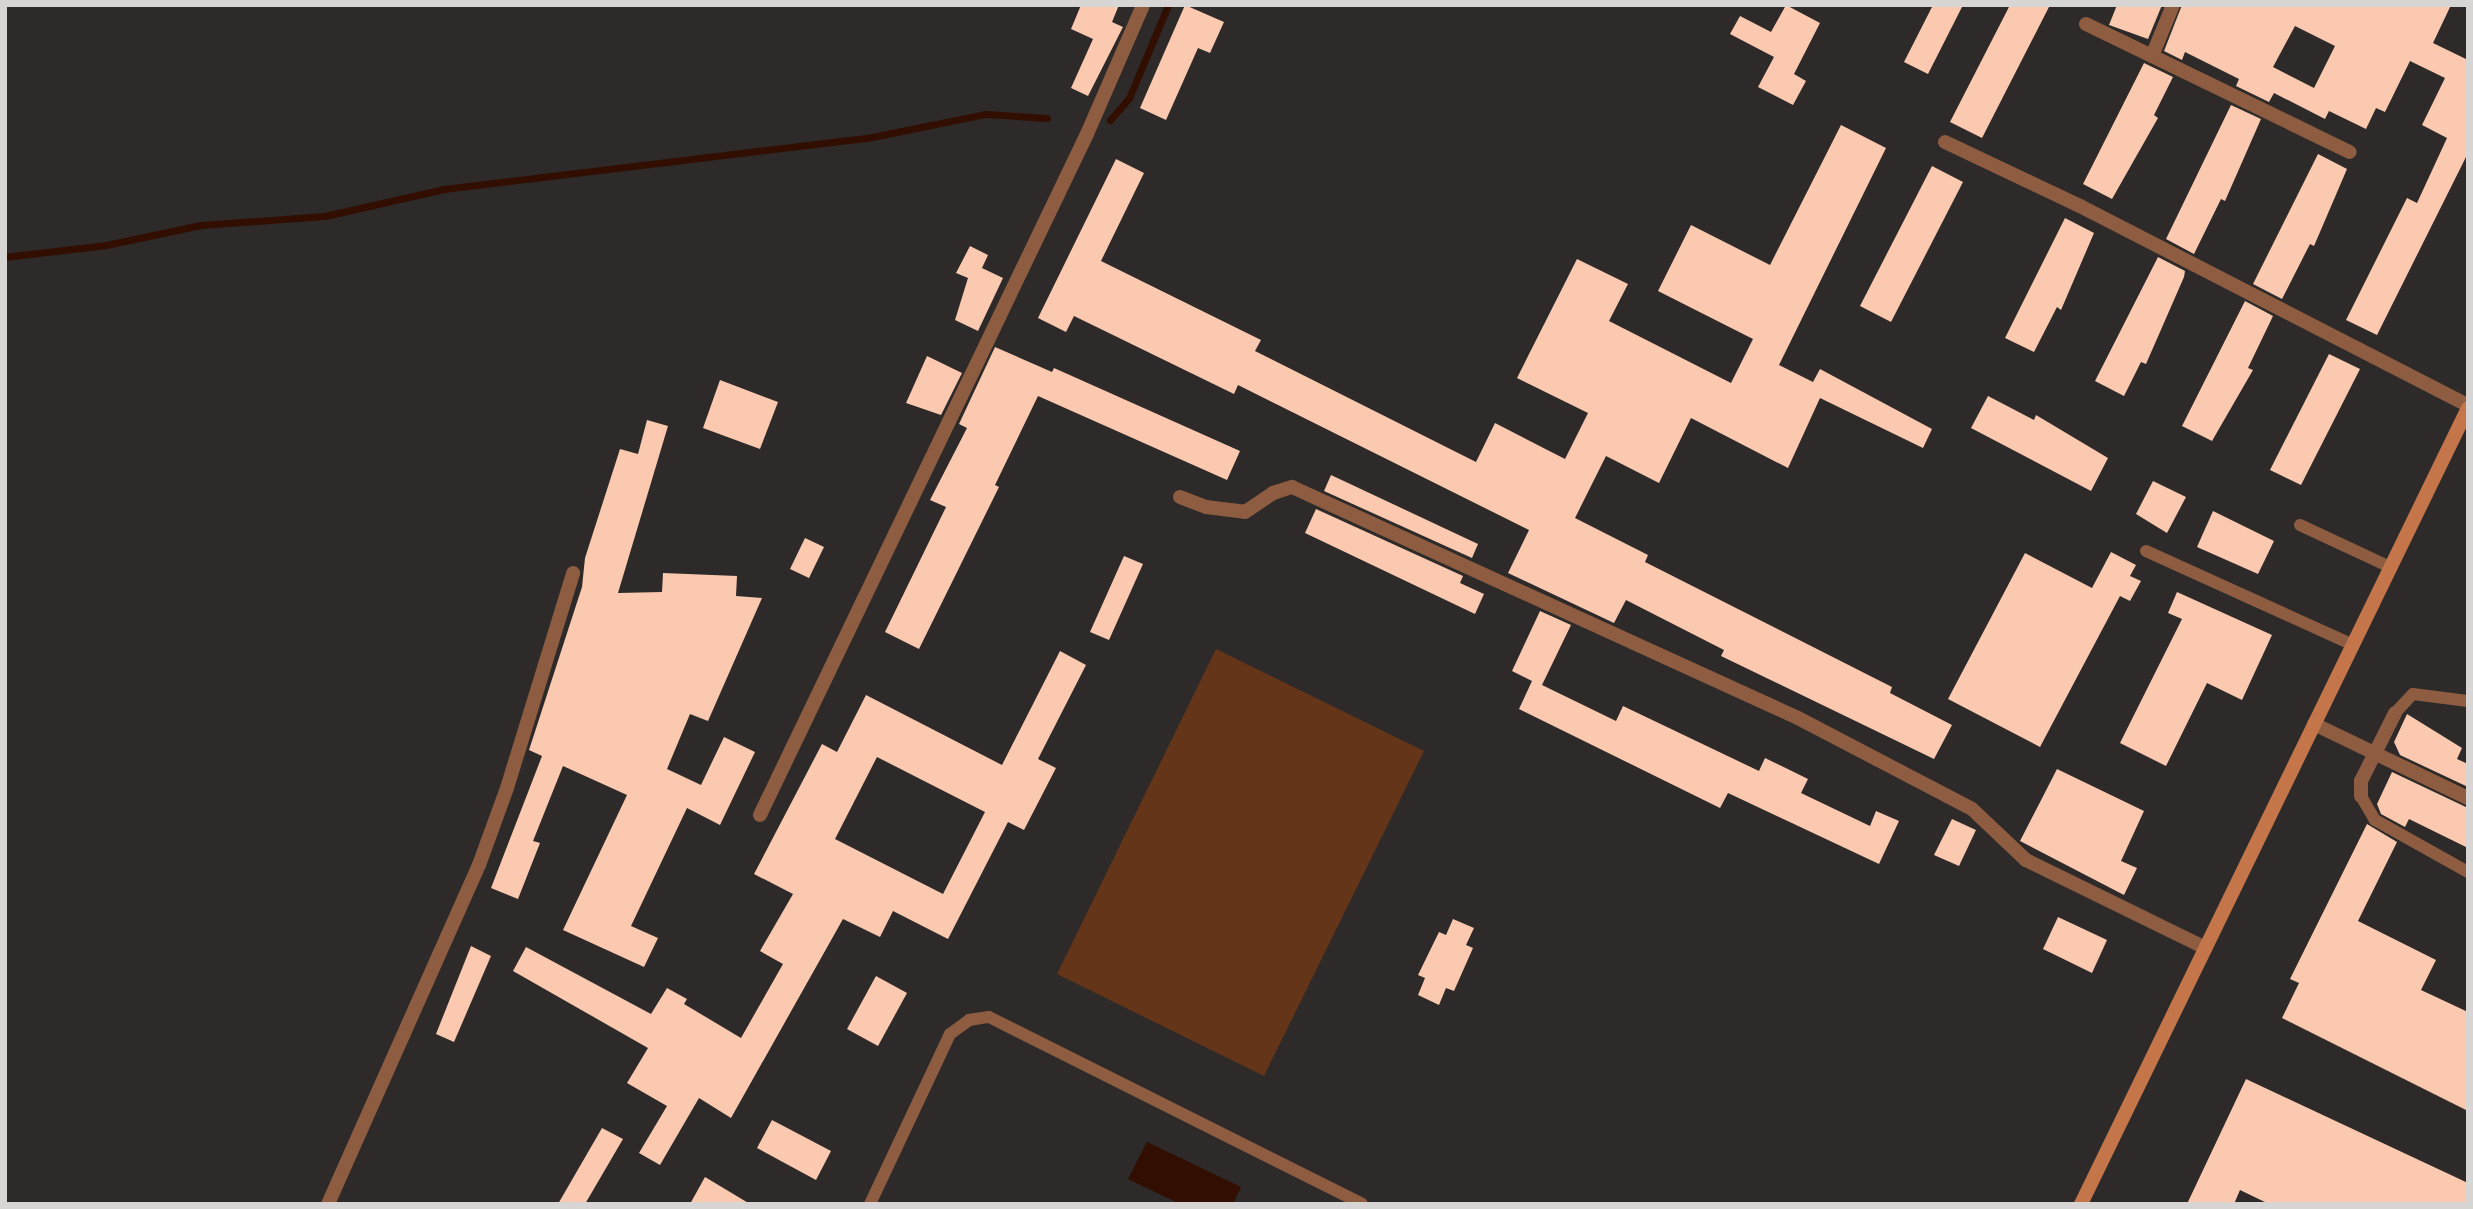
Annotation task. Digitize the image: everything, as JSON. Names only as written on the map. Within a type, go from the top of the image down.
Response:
[{"type":"street","points":[[760,815],[1087,134],[1143,5]]},
{"type":"street","points":[[2152,56],[2173,5]]},
{"type":"street","points":[[2085,24],[2350,152]]},
{"type":"street","points":[[1945,142],[2217,274],[2468,407],[2081,1204]]},
{"type":"street","points":[[1180,497],[1206,507],[1245,512],[1273,493],[1292,487],[1798,719],[1972,809],[2026,860],[2206,948]]},
{"type":"street","points":[[328,1204],[479,865],[508,788],[573,573]]},
{"type":"street","points":[[2361,796],[2361,781],[2395,713]]},
{"type":"street","points":[[2314,724],[2468,798]]},
{"type":"lane","points":[[2300,525],[2390,568]]},
{"type":"lane","points":[[2146,551],[2353,645]]},
{"type":"lane","points":[[2395,713],[2413,694],[2468,701]]},
{"type":"lane","points":[[2361,796],[2375,820],[2468,872]]},
{"type":"lane","points":[[870,1204],[950,1034],[969,1020],[989,1017],[1362,1204]]},
{"type":"shaded area","points":[[1216,649],[1424,751],[1264,1076],[1057,974]]},
{"type":"shaded area","points":[[1147,1142],[1241,1187],[1233,1204],[1180,1204],[1128,1179]]},
{"type":"building","points":[[1081,5],[1119,5],[1112,22],[1123,27],[1088,96],[1071,88],[1093,39],[1071,29]]},
{"type":"building","points":[[1185,5],[1224,22],[1210,53],[1198,48],[1166,120],[1140,108]]},
{"type":"building","points":[[1786,5],[1820,23],[1794,74],[1806,81],[1793,105],[1758,87],[1774,57],[1730,34],[1740,16],[1771,32]]},
{"type":"building","points":[[1933,5],[1963,5],[1928,74],[1904,62]]},
{"type":"building","points":[[2010,5],[2050,5],[1982,138],[1950,122]]},
{"type":"building","points":[[2117,5],[2162,5],[2148,39],[2109,25]]},
{"type":"building","points":[[2182,5],[2451,5],[2433,43],[2468,60],[2468,153],[2377,335],[2346,320],[2407,198],[2417,203],[2447,138],[2422,125],[2445,78],[2410,61],[2385,112],[2376,108],[2366,129],[2329,111],[2325,119],[2274,93],[2269,102],[2236,86],[2239,79],[2185,52],[2182,60],[2164,51]],"holes":[[[2295,26],[2335,46],[2314,88],[2273,67]]]},
{"type":"building","points":[[2144,63],[2173,77],[2154,115],[2158,118],[2112,199],[2083,184]]},
{"type":"building","points":[[2231,105],[2261,119],[2225,201],[2221,199],[2194,254],[2166,239]]},
{"type":"building","points":[[1841,125],[1886,148],[1779,365],[1813,382],[1820,369],[1932,429],[1923,448],[1820,398],[1788,468],[1691,418],[1659,483],[1606,456],[1575,518],[1648,555],[1645,562],[1892,687],[1890,693],[1952,725],[1934,759],[1721,656],[1724,650],[1626,600],[1614,623],[1508,573],[1529,530],[1238,385],[1234,394],[1074,316],[1066,332],[1038,318],[1116,159],[1144,173],[1101,261],[1261,340],[1255,351],[1476,462],[1495,423],[1565,459],[1588,413],[1517,378],[1577,259],[1628,284],[1609,321],[1731,383],[1753,339],[1658,291],[1691,225],[1770,265]]},
{"type":"building","points":[[2318,154],[2347,169],[2314,246],[2310,244],[2282,299],[2253,284]]},
{"type":"building","points":[[1932,166],[1963,182],[1891,322],[1860,306]]},
{"type":"building","points":[[2065,218],[2094,233],[2061,310],[2057,307],[2034,352],[2005,338]]},
{"type":"building","points":[[970,246],[988,255],[982,268],[1003,278],[978,331],[955,320],[968,278],[956,273]]},
{"type":"building","points":[[2158,257],[2185,271],[2184,277],[2146,364],[2141,362],[2124,396],[2095,381]]},
{"type":"building","points":[[2245,301],[2273,316],[2248,368],[2253,370],[2212,441],[2182,426]]},
{"type":"building","points":[[995,347],[1052,372],[1054,368],[1240,451],[1227,480],[1038,396],[995,485],[999,487],[919,649],[885,632],[946,507],[930,500],[967,428],[959,424]]},
{"type":"building","points":[[2329,354],[2360,369],[2301,485],[2270,470]]},
{"type":"building","points":[[927,356],[962,373],[941,415],[906,403]]},
{"type":"building","points":[[720,380],[778,402],[760,449],[703,428]]},
{"type":"building","points":[[1988,396],[2034,420],[2036,415],[2108,458],[2091,491],[1971,428]]},
{"type":"building","points":[[647,420],[668,426],[618,593],[662,592],[663,573],[737,576],[736,596],[762,598],[708,721],[690,714],[667,769],[701,785],[724,737],[755,752],[720,825],[687,808],[631,926],[658,938],[644,967],[563,930],[627,795],[563,766],[533,841],[540,843],[518,899],[491,888],[542,756],[529,750],[582,587],[585,558],[620,449],[638,454]]},
{"type":"building","points":[[1331,475],[1478,544],[1472,558],[1324,491]]},
{"type":"building","points":[[2153,481],[2186,497],[2167,533],[2136,514]]},
{"type":"building","points":[[1316,509],[1463,576],[1460,583],[1484,594],[1475,614],[1305,533]]},
{"type":"building","points":[[2213,511],[2274,541],[2258,574],[2197,547]]},
{"type":"building","points":[[805,538],[824,547],[809,578],[790,569]]},
{"type":"building","points":[[2111,552],[2136,565],[2130,576],[2141,581],[2130,601],[2120,596],[2040,747],[1948,699],[2025,553],[2092,588]]},
{"type":"building","points":[[1124,556],[1143,564],[1109,640],[1090,632]]},
{"type":"building","points":[[2177,592],[2272,635],[2242,700],[2207,683],[2166,766],[2120,743],[2182,619],[2168,613]]},
{"type":"building","points":[[1540,611],[1571,625],[1542,685],[1616,721],[1623,706],[1759,771],[1765,758],[1808,779],[1801,793],[1870,826],[1876,811],[1899,821],[1879,864],[1728,793],[1720,808],[1519,709],[1532,681],[1512,671]]},
{"type":"building","points":[[1060,651],[1086,665],[1038,759],[1056,768],[1024,830],[1008,822],[948,939],[893,911],[880,937],[843,919],[731,1118],[699,1098],[660,1165],[639,1153],[667,1106],[627,1083],[648,1048],[513,971],[526,947],[651,1014],[667,988],[687,999],[684,1004],[741,1038],[783,964],[760,951],[793,894],[754,874],[822,744],[837,752],[866,695],[1002,765]],"holes":[[[877,757],[985,812],[943,894],[835,839]]]},
{"type":"building","points":[[2407,714],[2462,748],[2457,759],[2468,764],[2468,787],[2400,755],[2394,742]]},
{"type":"building","points":[[2057,769],[2144,811],[2121,861],[2137,868],[2124,895],[2020,841]]},
{"type":"building","points":[[2392,772],[2468,808],[2468,848],[2409,819],[2405,827],[2381,814],[2377,804]]},
{"type":"building","points":[[1952,819],[1976,830],[1959,866],[1934,855]]},
{"type":"building","points":[[2367,824],[2397,842],[2358,921],[2436,960],[2421,990],[2468,1012],[2468,1111],[2282,1018],[2299,983],[2290,979]]},
{"type":"building","points":[[2058,917],[2107,940],[2092,973],[2043,949]]},
{"type":"building","points":[[1453,919],[1474,928],[1466,945],[1473,948],[1454,991],[1446,988],[1439,1005],[1418,995],[1425,978],[1418,975],[1439,932],[1446,935]]},
{"type":"building","points":[[471,946],[491,956],[454,1042],[436,1034]]},
{"type":"building","points":[[876,976],[907,993],[878,1046],[847,1029]]},
{"type":"building","points":[[2246,1079],[2468,1183],[2468,1204],[2269,1204],[2240,1190],[2234,1204],[2187,1204]]},
{"type":"building","points":[[772,1120],[831,1151],[816,1180],[757,1148]]},
{"type":"building","points":[[602,1128],[623,1139],[585,1204],[558,1204]]},
{"type":"building","points":[[705,1177],[750,1204],[690,1204]]},
{"type":"waterway","points":[[1110,120],[1129,98],[1168,5]]},
{"type":"waterway","points":[[5,257],[106,245],[201,225],[325,216],[444,189],[872,137],[985,114],[1047,118]]}]
